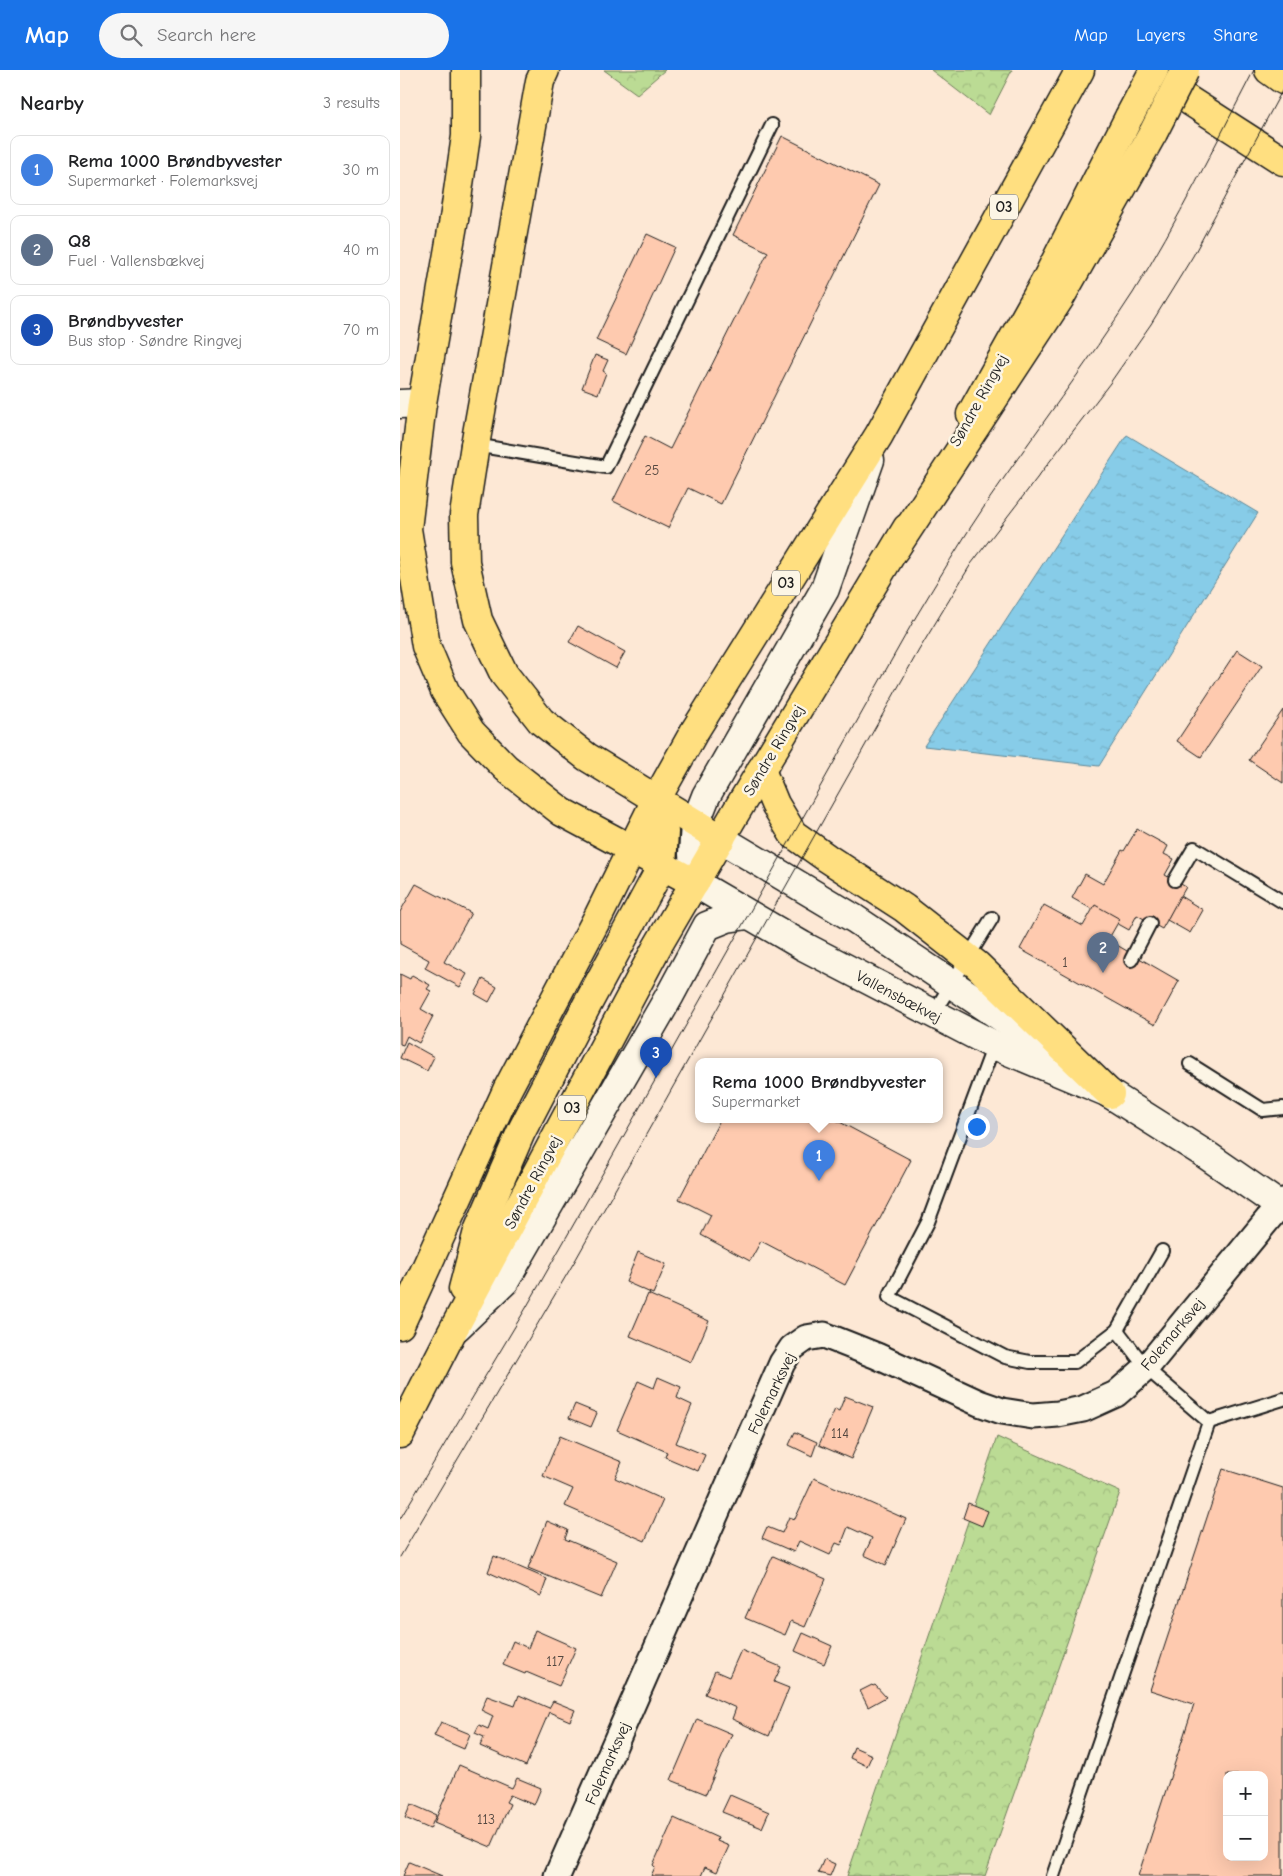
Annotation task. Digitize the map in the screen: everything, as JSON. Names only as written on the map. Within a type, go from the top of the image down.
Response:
[{"type":"main road","points":[[466,70],[466,136],[454,219],[411,404],[408,448],[407,529],[426,646],[445,691],[471,732],[506,768],[562,812],[695,884]]},
{"type":"main road","points":[[545,70],[540,80],[464,514],[465,562],[478,620],[504,674],[541,721],[587,757],[721,839]]},
{"type":"main road","points":[[1142,70],[1283,161]]},
{"type":"main road","name":"Søndre Ringvej","points":[[400,1434],[451,1334],[657,947],[761,770],[895,549],[1046,280],[1154,70]]},
{"type":"main road","points":[[895,549],[1060,298],[1153,133],[1185,70]]},
{"type":"main road","points":[[1269,70],[1283,80]]},
{"type":"main road","name":"O3","points":[[400,1325],[507,1090],[632,850],[656,800],[694,732],[878,435],[1077,75]]},
{"type":"main road","points":[[761,770],[775,804],[793,834],[904,908],[967,958],[1110,1094]]},
{"type":"main road","points":[[451,1334],[478,1231],[521,1132],[662,866],[664,832],[656,800]]},
{"type":"street","points":[[695,884],[693,854],[695,824],[706,796],[825,589],[878,435]]},
{"type":"street","name":"Vallensbækvej","points":[[721,839],[848,915],[1062,1058],[1110,1094],[1206,1154],[1282,1205]]},
{"type":"street","name":"Vallensbækvej","points":[[695,884],[803,946],[994,1045],[1110,1094]]},
{"type":"street","points":[[451,1334],[505,1280],[670,995],[707,926],[727,918],[748,915]]},
{"type":"street","name":"Folemarksvej","points":[[557,1876],[782,1363],[792,1348],[806,1338],[824,1335],[877,1356],[979,1403],[1002,1411],[1033,1416],[1083,1409],[1116,1394],[1146,1368],[1282,1205]]},
{"type":"lane","points":[[475,445],[606,467],[772,125]]},
{"type":"lane","points":[[1175,880],[1194,848],[1283,902]]},
{"type":"lane","points":[[933,1014],[992,918]]},
{"type":"lane","points":[[1131,960],[1150,923]]},
{"type":"lane","points":[[994,1045],[974,1094],[960,1139],[928,1222],[889,1297],[1005,1357],[1030,1362],[1075,1362],[1117,1330],[1162,1251]]},
{"type":"lane","points":[[1190,1064],[1263,1110],[1283,1108]]},
{"type":"lane","points":[[1117,1330],[1146,1368],[1209,1422]]},
{"type":"lane","points":[[1209,1422],[1283,1399]]},
{"type":"lane","points":[[1053,1876],[1209,1422]]},
{"type":"green space","points":[[604,70],[665,70],[637,94]]},
{"type":"green space","points":[[931,70],[1012,70],[989,115]]},
{"type":"green space","points":[[997,1437],[1120,1492],[985,1876],[847,1876]]},
{"type":"water","points":[[1127,435],[1258,513],[1099,766],[924,746]]},
{"type":"building","points":[[782,136],[879,185],[721,504],[688,488],[668,528],[613,501],[645,436],[670,449],[768,252],[733,235]]},
{"type":"building","points":[[647,234],[675,247],[626,354],[596,340]]},
{"type":"building","points":[[595,355],[608,360],[603,371],[606,373],[598,394],[582,388]]},
{"type":"building","points":[[578,626],[625,652],[616,668],[569,642]]},
{"type":"building","points":[[1237,650],[1262,666],[1201,757],[1177,741]]},
{"type":"building","points":[[1283,710],[1283,783],[1249,760]]},
{"type":"building","points":[[1137,829],[1168,846],[1164,854],[1174,859],[1165,875],[1186,887],[1162,929],[1137,915],[1129,930],[1072,898],[1085,874],[1103,884],[1122,850],[1124,851]]},
{"type":"building","points":[[416,884],[471,913],[444,962],[467,974],[460,987],[425,968],[429,960],[400,944],[400,912]]},
{"type":"building","points":[[1180,896],[1203,910],[1190,933],[1167,920]]},
{"type":"building","points":[[1044,905],[1083,926],[1095,905],[1120,919],[1108,940],[1179,981],[1155,1025],[1020,949]]},
{"type":"building","points":[[400,974],[410,979],[412,975],[430,985],[427,989],[431,991],[421,1009],[433,1016],[419,1043],[407,1036],[403,1045],[400,1044]]},
{"type":"building","points":[[483,979],[497,987],[489,1002],[475,994]]},
{"type":"building","points":[[407,1042],[434,1057],[427,1071],[400,1058]]},
{"type":"building","points":[[718,1123],[842,1123],[911,1160],[845,1285],[761,1241],[750,1261],[701,1235],[711,1215],[679,1199]]},
{"type":"building","points":[[638,1252],[666,1264],[653,1294],[626,1282]]},
{"type":"building","points":[[648,1294],[709,1321],[691,1362],[630,1336]]},
{"type":"building","points":[[658,1377],[681,1387],[677,1398],[692,1405],[676,1443],[705,1455],[698,1471],[665,1457],[667,1452],[617,1430],[638,1381],[654,1388]]},
{"type":"building","points":[[845,1396],[873,1407],[851,1459],[819,1445],[835,1409],[839,1411]]},
{"type":"building","points":[[575,1404],[597,1413],[591,1427],[569,1418]]},
{"type":"building","points":[[795,1432],[817,1442],[812,1456],[789,1445]]},
{"type":"building","points":[[560,1436],[622,1462],[615,1478],[663,1500],[645,1541],[565,1506],[573,1489],[543,1476]]},
{"type":"building","points":[[1223,1469],[1283,1488],[1283,1876],[1138,1876],[1194,1704],[1150,1690]]},
{"type":"building","points":[[814,1478],[906,1519],[886,1565],[864,1555],[872,1538],[848,1527],[841,1545],[836,1543],[830,1555],[799,1541],[794,1552],[762,1538],[767,1527],[782,1533],[789,1517],[795,1519]]},
{"type":"building","points":[[968,1503],[988,1511],[982,1526],[963,1518]]},
{"type":"building","points":[[547,1521],[568,1530],[565,1539],[617,1561],[601,1598],[528,1568]]},
{"type":"building","points":[[494,1556],[547,1579],[541,1596],[488,1572]]},
{"type":"building","points":[[773,1556],[826,1579],[805,1627],[791,1621],[785,1635],[745,1618]]},
{"type":"building","points":[[535,1630],[576,1648],[559,1686],[526,1672],[525,1674],[503,1665],[513,1641],[528,1648]]},
{"type":"building","points":[[803,1633],[832,1646],[824,1664],[795,1651]]},
{"type":"building","points":[[741,1650],[781,1667],[774,1682],[789,1688],[769,1736],[732,1719],[736,1708],[705,1694],[715,1671],[729,1677]]},
{"type":"building","points":[[875,1685],[886,1697],[868,1707],[860,1691]]},
{"type":"building","points":[[519,1695],[549,1708],[553,1701],[575,1710],[570,1721],[549,1712],[526,1766],[480,1746],[484,1737],[475,1733],[479,1725],[488,1729],[493,1716],[481,1710],[487,1696],[515,1706]]},
{"type":"building","points":[[697,1719],[732,1734],[706,1794],[671,1780]]},
{"type":"building","points":[[441,1722],[470,1734],[464,1749],[434,1736]]},
{"type":"building","points":[[854,1747],[872,1755],[867,1766],[850,1758]]},
{"type":"building","points":[[459,1765],[512,1788],[517,1778],[541,1788],[534,1805],[510,1795],[506,1802],[510,1804],[491,1847],[434,1823]]},
{"type":"building","points":[[730,1795],[769,1812],[762,1828],[722,1812]]},
{"type":"building","points":[[411,1804],[436,1815],[430,1829],[405,1818]]},
{"type":"building","points":[[674,1818],[718,1838],[717,1841],[729,1846],[717,1872],[705,1867],[701,1876],[651,1876],[655,1867],[653,1865]]},
{"type":"building","points":[[824,1859],[835,1864],[830,1876],[818,1873]]},
{"type":"building","points":[[409,1862],[442,1876],[403,1876]]},
{"type":"tram line","points":[[400,1519],[526,1308],[914,620],[978,515],[1098,346],[1150,266],[1181,211],[1254,70]]},
{"type":"tram line","points":[[400,1557],[576,1259],[919,650],[971,564],[1110,383],[1151,324],[1193,256],[1283,89]]},
{"type":"place","name":"Q8","points":[[1103,973]]},
{"type":"place","name":"Brøndbyvester","points":[[656,1078]]},
{"type":"place","name":"Rema 1000 Brøndbyvester","points":[[819,1181]]}]
